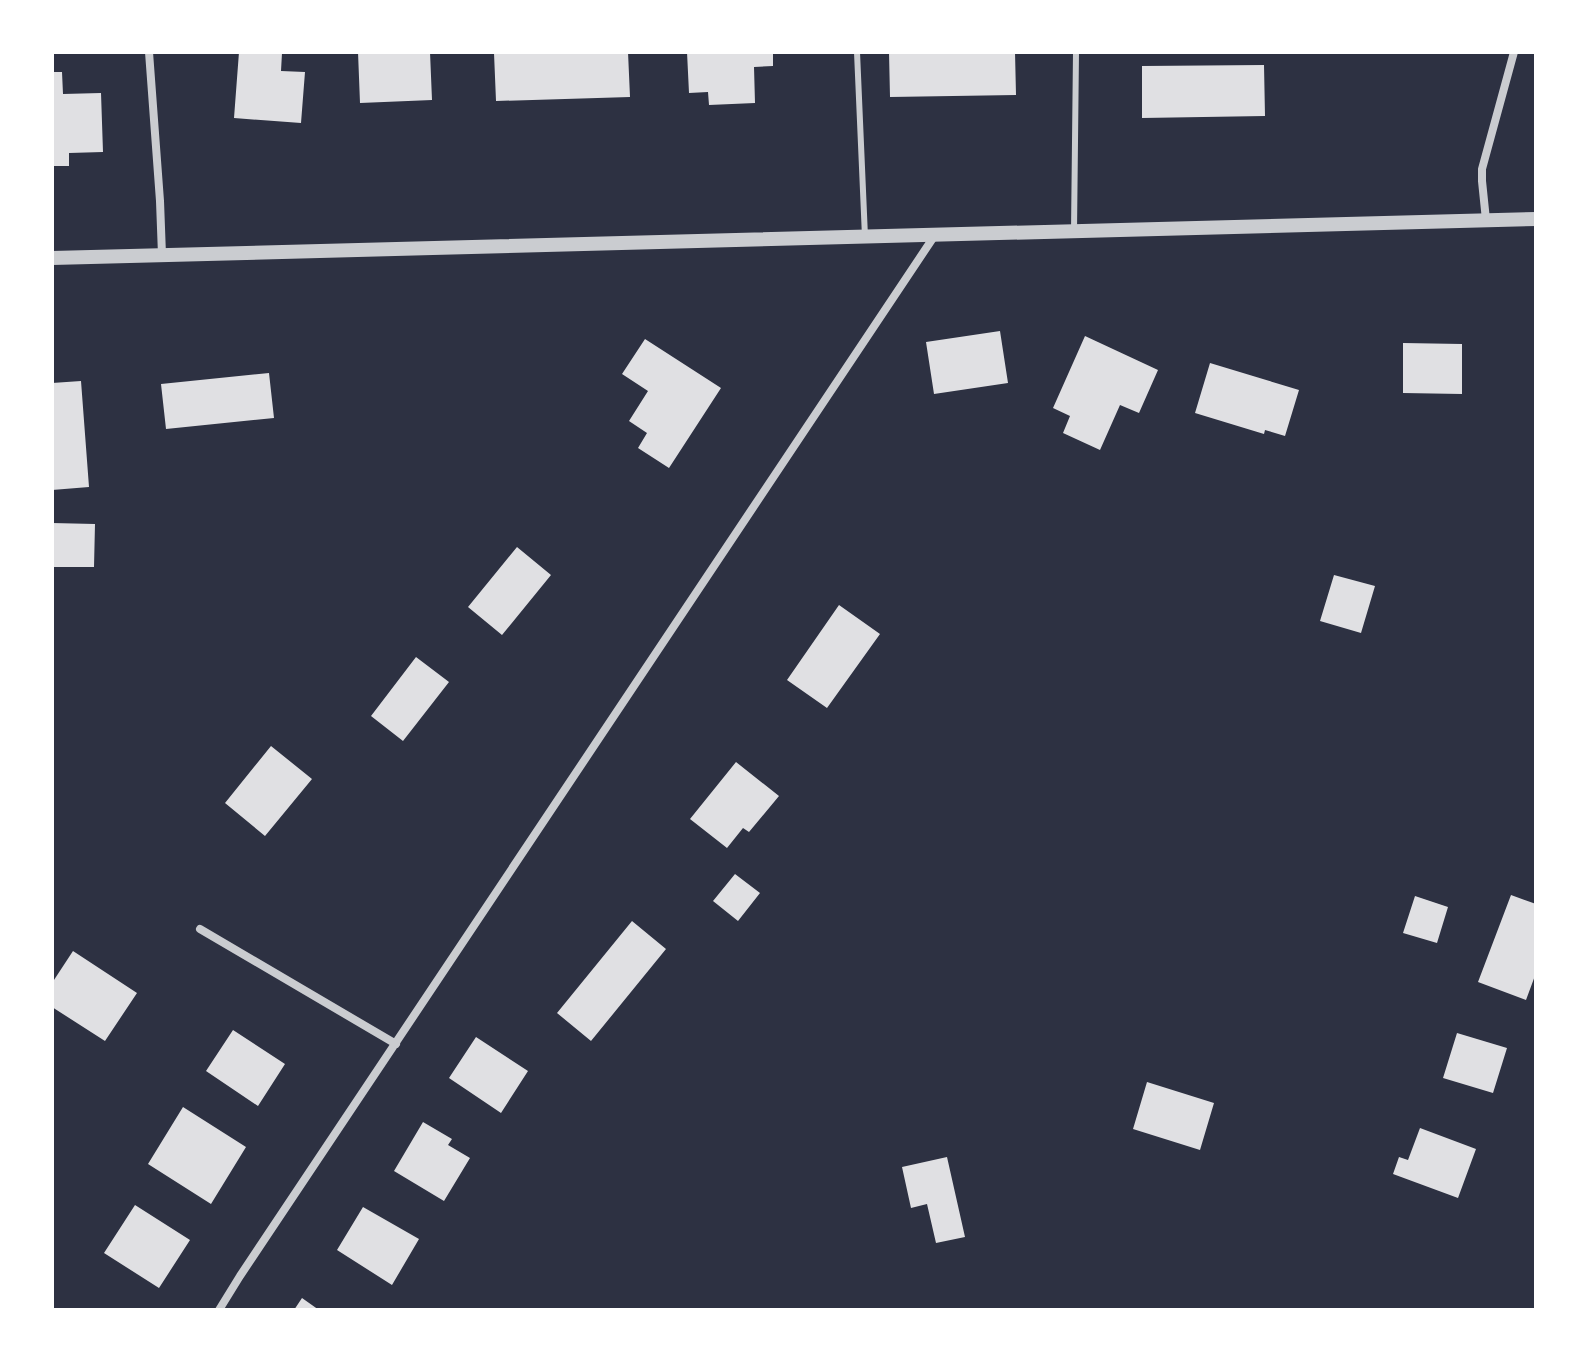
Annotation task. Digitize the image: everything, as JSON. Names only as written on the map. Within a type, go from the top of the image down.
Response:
[{"type":"street","points":[[149,52],[162,255]]},
{"type":"street","points":[[1486,220],[1482,169],[1514,52]]},
{"type":"street","points":[[52,258],[1536,219]]},
{"type":"street","points":[[219,1310],[935,235]]},
{"type":"street","points":[[200,929],[396,1044]]},
{"type":"lane","points":[[857,52],[865,237]]},
{"type":"lane","points":[[1074,231],[1076,52]]},
{"type":"building","points":[[239,52],[282,53],[281,71],[305,72],[301,123],[234,118]]},
{"type":"building","points":[[358,52],[430,52],[432,100],[360,103]]},
{"type":"building","points":[[628,52],[630,97],[496,101],[494,53]]},
{"type":"building","points":[[687,52],[773,52],[773,66],[754,67],[755,103],[709,105],[708,92],[689,93]]},
{"type":"building","points":[[889,52],[1015,52],[1016,95],[890,97]]},
{"type":"building","points":[[1264,65],[1265,116],[1142,118],[1142,66]]},
{"type":"building","points":[[52,72],[62,72],[63,94],[101,93],[103,152],[69,153],[69,166],[52,166]]},
{"type":"building","points":[[1000,331],[1008,383],[934,394],[926,342]]},
{"type":"building","points":[[1085,336],[1158,370],[1139,413],[1120,405],[1100,450],[1063,433],[1070,416],[1053,408]]},
{"type":"building","points":[[645,339],[721,388],[669,468],[638,448],[647,433],[629,421],[648,391],[622,374]]},
{"type":"building","points":[[1403,343],[1462,344],[1462,394],[1403,393]]},
{"type":"building","points":[[1210,363],[1299,390],[1285,436],[1265,430],[1264,434],[1195,413]]},
{"type":"building","points":[[269,373],[274,418],[166,429],[161,384]]},
{"type":"building","points":[[81,381],[89,487],[52,490],[52,383]]},
{"type":"building","points":[[52,523],[95,524],[94,567],[52,567]]},
{"type":"building","points":[[517,547],[551,575],[502,635],[468,607]]},
{"type":"building","points":[[1334,575],[1375,586],[1361,633],[1320,621]]},
{"type":"building","points":[[839,605],[880,634],[827,708],[787,680]]},
{"type":"building","points":[[416,657],[449,682],[403,741],[371,716]]},
{"type":"building","points":[[271,746],[312,779],[265,836],[225,803]]},
{"type":"building","points":[[736,762],[779,796],[749,832],[743,828],[727,848],[690,819]]},
{"type":"building","points":[[735,874],[760,893],[738,921],[713,901]]},
{"type":"building","points":[[1511,895],[1536,904],[1536,973],[1526,1000],[1478,982]]},
{"type":"building","points":[[1415,896],[1448,907],[1437,943],[1403,933]]},
{"type":"building","points":[[632,921],[666,949],[591,1041],[557,1013]]},
{"type":"building","points":[[73,951],[137,993],[105,1041],[52,1007],[52,983]]},
{"type":"building","points":[[233,1030],[285,1064],[258,1106],[206,1071]]},
{"type":"building","points":[[1457,1033],[1507,1048],[1493,1093],[1443,1078]]},
{"type":"building","points":[[476,1037],[528,1071],[501,1113],[449,1078]]},
{"type":"building","points":[[1147,1082],[1214,1103],[1200,1150],[1133,1129]]},
{"type":"building","points":[[183,1107],[246,1147],[211,1204],[148,1164]]},
{"type":"building","points":[[423,1122],[452,1139],[448,1145],[470,1158],[444,1201],[394,1171]]},
{"type":"building","points":[[1420,1128],[1476,1149],[1458,1198],[1393,1174],[1399,1157],[1408,1160]]},
{"type":"building","points":[[947,1157],[965,1237],[936,1243],[927,1204],[911,1208],[902,1167]]},
{"type":"building","points":[[135,1205],[190,1240],[159,1288],[104,1253]]},
{"type":"building","points":[[363,1207],[419,1239],[392,1285],[337,1250]]},
{"type":"building","points":[[302,1298],[319,1310],[294,1310]]}]
